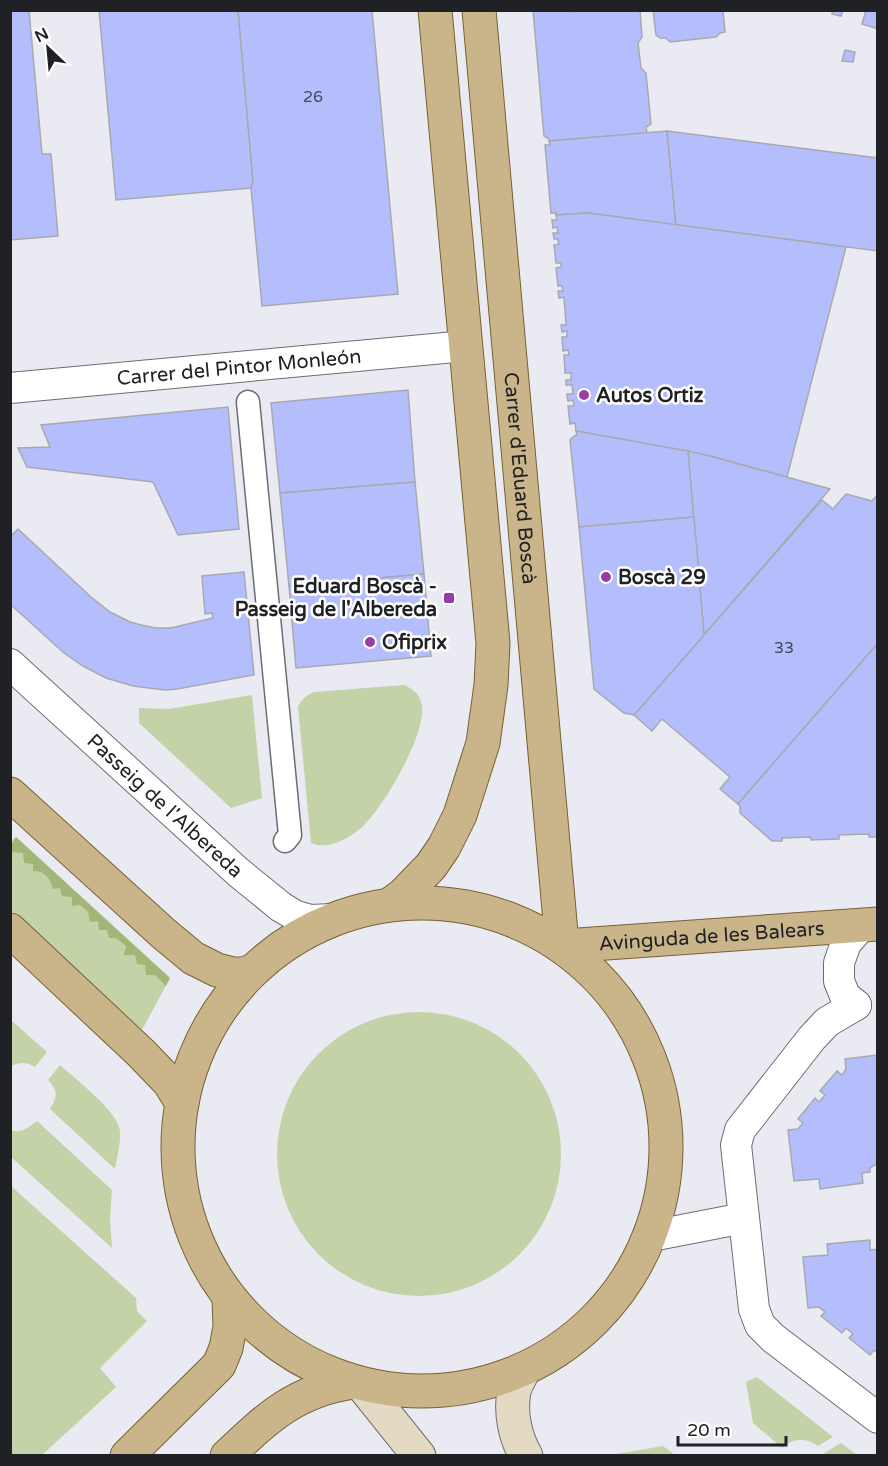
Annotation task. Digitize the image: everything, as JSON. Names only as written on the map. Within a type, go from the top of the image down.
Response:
[{"type":"main road","points":[[389,904],[404,895],[431,866],[444,847],[460,815],[483,743],[491,685],[493,643],[435,10]]},
{"type":"main road","name":"Carrer d'Eduard Boscà","points":[[479,10],[563,945]]},
{"type":"main road","points":[[10,794],[193,958],[217,970],[233,974],[252,971]]},
{"type":"main road","points":[[432,903],[507,917],[563,945],[595,973],[628,1012],[660,1083],[668,1160],[651,1236],[611,1303],[553,1354],[524,1370],[473,1386],[397,1390],[358,1383],[316,1368],[292,1354],[247,1319],[229,1299],[200,1250],[185,1211],[178,1170],[179,1120],[185,1086],[196,1053],[220,1010],[252,971],[279,949],[333,919],[389,904],[432,903]]},
{"type":"main road","name":"Avinguda de les Balears","points":[[563,945],[870,925]]},
{"type":"main road","points":[[10,930],[141,1053],[169,1082],[182,1103]]},
{"type":"main road","points":[[127,1455],[219,1365],[226,1348],[230,1327],[229,1299]]},
{"type":"main road","points":[[524,1370],[514,1390],[513,1408],[515,1429],[526,1455]]},
{"type":"main road","points":[[227,1455],[266,1419],[288,1405],[316,1390],[336,1384],[358,1383]]},
{"type":"main road","points":[[358,1383],[419,1455]]},
{"type":"street","name":"Carrer del Pintor Monleón","points":[[10,388],[466,346]]},
{"type":"street","name":"Carrer del Pintor Monleón","points":[[248,402],[290,835],[285,841]]},
{"type":"street","name":"Passeig de l'Albereda","points":[[10,664],[238,872],[281,907],[296,916],[310,920],[333,919]]},
{"type":"street","name":"Avinguda de les Balears","points":[[867,1006],[845,996],[839,981],[839,963],[846,943],[870,925]]},
{"type":"street","points":[[867,1006],[827,1022],[741,1130],[736,1145],[754,1309],[760,1325],[773,1338],[878,1418]]},
{"type":"street","points":[[651,1236],[744,1218]]},
{"type":"green space","points":[[404,685],[420,698],[422,717],[411,750],[393,785],[373,814],[354,834],[332,844],[311,843],[299,704],[314,692]]},
{"type":"green space","points":[[252,695],[262,798],[231,808],[139,723],[139,708],[169,709]]},
{"type":"green space","points":[[16,837],[170,978],[142,1030],[11,910],[10,843]]},
{"type":"green space","points":[[16,837],[170,978],[166,986],[155,975],[146,975],[145,965],[137,964],[135,955],[124,955],[126,946],[116,938],[109,938],[107,930],[99,930],[98,921],[90,922],[88,912],[80,905],[72,906],[72,897],[62,896],[60,888],[53,889],[46,876],[41,872],[33,871],[33,864],[24,863],[23,853],[12,852],[12,844]]},
{"type":"green space","points":[[419,1012],[447,1015],[473,1023],[498,1036],[519,1054],[537,1075],[550,1100],[558,1126],[561,1154],[558,1182],[550,1208],[537,1233],[519,1254],[498,1272],[473,1285],[447,1293],[419,1296],[391,1293],[365,1285],[340,1272],[319,1254],[301,1233],[288,1208],[280,1182],[277,1154],[280,1126],[288,1100],[301,1075],[319,1054],[340,1036],[365,1023],[391,1015]]},
{"type":"green space","points":[[11,1020],[47,1052],[35,1067],[23,1063],[11,1066]]},
{"type":"green space","points":[[60,1065],[104,1105],[117,1123],[120,1140],[115,1169],[50,1109],[56,1094],[48,1080]]},
{"type":"green space","points":[[37,1121],[112,1190],[110,1219],[112,1248],[11,1157],[11,1130],[28,1128]]},
{"type":"green space","points":[[11,1186],[136,1298],[137,1311],[147,1321],[100,1368],[116,1387],[42,1455],[11,1455]]},
{"type":"green space","points":[[757,1377],[833,1437],[818,1446],[809,1441],[800,1440],[791,1442],[782,1448],[753,1423],[746,1382]]},
{"type":"green space","points":[[841,1443],[857,1455],[823,1455],[823,1454]]},
{"type":"green space","points":[[663,1446],[675,1455],[611,1455]]},
{"type":"building","points":[[10,10],[29,10],[42,154],[51,154],[58,236],[10,240]]},
{"type":"building","points":[[99,10],[238,10],[253,181],[251,188],[116,200]]},
{"type":"building","points":[[238,10],[372,10],[398,294],[262,306]]},
{"type":"building","points":[[533,10],[570,10],[570,12],[640,10],[642,37],[638,43],[641,68],[646,73],[651,124],[646,127],[647,133],[549,141],[544,136]]},
{"type":"building","points":[[653,10],[723,10],[725,32],[716,37],[670,42],[656,35]]},
{"type":"building","points":[[833,10],[843,10],[841,16],[832,14]]},
{"type":"building","points":[[866,10],[878,10],[878,29],[862,24]]},
{"type":"building","points":[[845,50],[855,52],[853,62],[842,61]]},
{"type":"building","points":[[667,131],[676,225],[588,213],[556,215],[556,213],[551,213],[545,145],[550,145],[549,141]]},
{"type":"building","points":[[667,131],[878,158],[878,251],[676,225]]},
{"type":"building","points":[[588,213],[846,247],[787,477],[710,456],[576,431],[575,423],[570,424],[568,406],[574,406],[573,400],[568,401],[567,394],[573,394],[572,385],[566,385],[566,380],[571,380],[571,373],[565,373],[564,355],[569,355],[568,350],[563,351],[562,337],[567,337],[567,331],[562,332],[561,325],[566,325],[564,297],[559,298],[558,291],[563,291],[562,286],[558,286],[556,268],[561,267],[561,263],[556,263],[554,245],[559,244],[558,239],[554,239],[553,233],[558,233],[557,227],[553,228],[552,220],[557,220],[556,215]]},
{"type":"building","points":[[408,390],[415,482],[280,493],[271,403]]},
{"type":"building","points":[[228,407],[239,529],[178,535],[153,482],[27,467],[18,448],[50,447],[41,425]]},
{"type":"building","points":[[576,431],[688,451],[694,517],[579,527],[570,440],[577,435]]},
{"type":"building","points":[[688,451],[830,489],[704,635]]},
{"type":"building","points":[[415,482],[424,574],[289,586],[280,493]]},
{"type":"building","points":[[846,494],[872,501],[878,494],[878,643],[738,804],[720,789],[730,777],[662,719],[652,731],[634,715],[822,500],[833,509]]},
{"type":"building","points":[[694,517],[704,635],[634,715],[624,713],[594,689],[579,527]]},
{"type":"building","points":[[18,529],[110,612],[130,622],[156,628],[171,628],[213,618],[212,613],[205,614],[202,576],[244,572],[254,675],[165,690],[133,686],[106,678],[83,666],[64,653],[10,604],[10,537]]},
{"type":"building","points":[[424,574],[431,656],[296,668],[289,586]]},
{"type":"building","points":[[878,643],[878,837],[869,837],[869,834],[839,835],[839,839],[811,840],[811,837],[782,838],[782,841],[772,841],[740,813],[738,804]]},
{"type":"building","points":[[878,1055],[878,1163],[870,1168],[870,1172],[862,1173],[863,1183],[820,1189],[819,1179],[794,1181],[788,1130],[798,1129],[803,1123],[798,1119],[815,1098],[819,1102],[825,1095],[820,1091],[837,1071],[842,1075],[846,1069],[845,1059]]},
{"type":"building","points":[[870,1240],[870,1250],[878,1249],[878,1353],[874,1350],[870,1355],[849,1338],[853,1334],[846,1328],[842,1333],[821,1316],[825,1312],[819,1307],[808,1308],[803,1257],[828,1255],[827,1244]]},
{"type":"place","name":"Autos Ortiz","points":[[584,395]]},
{"type":"place","name":"Boscà 29","points":[[606,577]]},
{"type":"place","name":"Eduard Boscà - Passeig de l'Albereda","points":[[449,598]]},
{"type":"place","name":"Ofiprix","points":[[370,642]]}]
